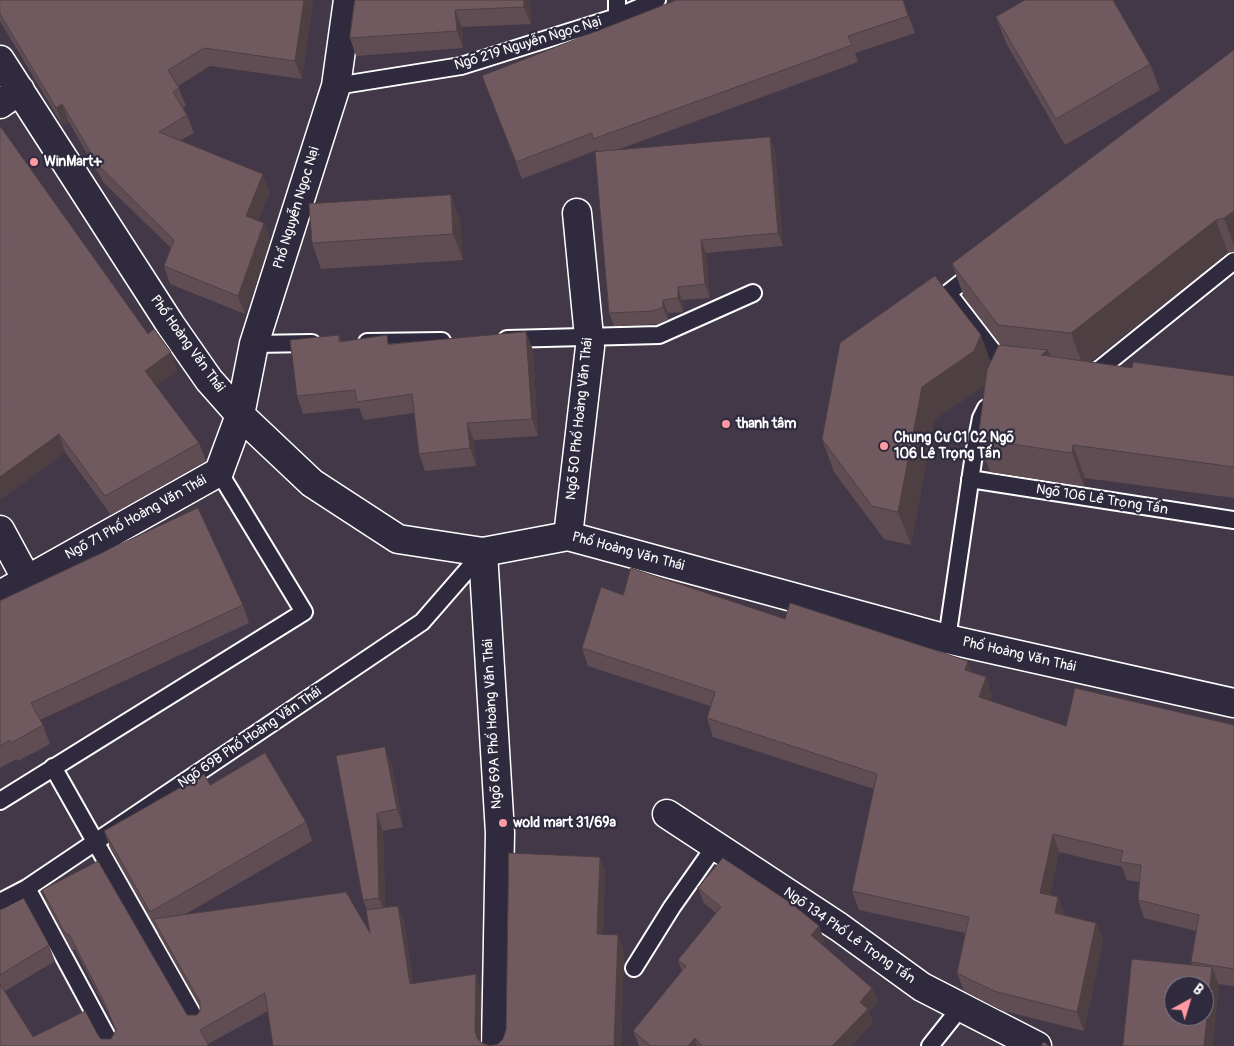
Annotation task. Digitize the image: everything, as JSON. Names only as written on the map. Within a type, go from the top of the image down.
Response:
[{"type":"street","name":"Phố Nguyễn Ngọc Nại","points":[[240,414],[254,344],[336,86],[348,0]]},
{"type":"street","name":"Phố Hoàng Văn Thái","points":[[0,60],[10,97],[209,380],[240,414],[312,483],[398,539],[483,552],[568,536],[947,639],[1234,703]]},
{"type":"street","name":"Ngõ 50 Phố Hoàng Văn Thái","points":[[568,536],[590,338],[577,213]]},
{"type":"street","name":"Ngõ 71 Phố Hoàng Văn Thái","points":[[0,595],[26,578],[219,472],[240,414]]},
{"type":"street","points":[[0,530],[26,578]]},
{"type":"street","name":"Ngõ 69A Phố Hoàng Văn Thái","points":[[483,552],[500,833],[496,1046]]},
{"type":"street","name":"Ngõ 134 Phố Lê Trọng Tấn","points":[[667,814],[839,927],[922,987],[1037,1046]]},
{"type":"lane","points":[[617,0],[617,17]]},
{"type":"lane","name":"Ngõ 219 Nguyễn Ngọc Nại","points":[[336,86],[461,66],[617,17],[657,0]]},
{"type":"lane","points":[[1090,377],[1234,261]]},
{"type":"lane","points":[[988,263],[948,293],[1005,367],[1024,370]]},
{"type":"lane","points":[[493,340],[660,335],[753,293]]},
{"type":"lane","points":[[354,342],[454,340]]},
{"type":"lane","points":[[254,344],[324,342]]},
{"type":"lane","points":[[947,639],[970,479],[981,418],[1005,367]]},
{"type":"lane","points":[[1071,375],[1109,380]]},
{"type":"lane","points":[[0,801],[304,612],[219,472]]},
{"type":"lane","name":"Ngõ 106 Lê Trọng Tấn","points":[[970,479],[1234,520]]},
{"type":"lane","name":"Ngõ 69B Phố Hoàng Văn Thái","points":[[0,902],[26,888],[96,842],[422,622],[483,552]]},
{"type":"lane","points":[[54,768],[197,1022]]},
{"type":"lane","points":[[634,968],[672,907],[715,846]]},
{"type":"lane","points":[[26,888],[112,1046]]},
{"type":"lane","points":[[930,1046],[961,1007]]},
{"type":"building","points":[[0,0],[304,0],[295,61],[204,48],[168,70],[179,88],[173,92],[187,115],[159,132],[263,174],[246,216],[264,223],[238,296],[164,266],[174,240],[98,165],[62,104],[56,108],[0,14]]},
{"type":"building","points":[[355,0],[524,0],[524,7],[455,10],[457,31],[350,38]]},
{"type":"building","points":[[677,0],[903,0],[908,16],[848,36],[852,45],[593,139],[592,133],[516,162],[482,76]]},
{"type":"building","points":[[1025,0],[1113,0],[1150,64],[1056,119],[996,17]]},
{"type":"building","points":[[1234,50],[1234,211],[1224,218],[1216,220],[1071,333],[998,325],[952,264]]},
{"type":"building","points":[[0,126],[148,334],[154,329],[171,352],[145,371],[199,443],[105,496],[59,434],[0,477]]},
{"type":"building","points":[[770,137],[778,233],[701,240],[705,284],[678,287],[678,298],[663,300],[663,307],[653,311],[609,313],[595,152]]},
{"type":"building","points":[[451,195],[453,234],[312,243],[309,204]]},
{"type":"building","name":"Chung Cư C1 C2 Ngõ 106 Lê Trọng Tấn","points":[[935,276],[981,335],[974,351],[922,387],[898,512],[872,506],[822,439],[840,343]]},
{"type":"building","points":[[526,332],[532,419],[467,423],[470,448],[419,454],[412,394],[357,402],[355,390],[297,396],[290,340],[339,335],[339,342],[387,335],[388,344]]},
{"type":"building","points":[[999,345],[1048,350],[1041,355],[1132,368],[1133,362],[1234,376],[1234,467],[1073,445],[1072,453],[978,439],[987,370]]},
{"type":"building","points":[[198,508],[243,605],[31,703],[43,725],[11,743],[10,740],[0,746],[0,601]]},
{"type":"building","points":[[631,568],[785,619],[790,603],[968,661],[965,670],[986,677],[979,697],[1066,726],[1075,688],[1234,725],[1234,969],[1191,962],[1199,915],[1138,900],[1141,865],[1120,862],[1123,851],[1053,834],[1040,893],[1058,897],[1055,913],[1096,923],[1077,1012],[994,991],[957,973],[969,917],[852,891],[877,774],[707,718],[715,692],[582,648],[601,587],[623,595]]},
{"type":"building","points":[[385,747],[397,809],[377,813],[379,898],[363,900],[336,756]]},
{"type":"building","points":[[265,753],[306,822],[150,912],[104,831],[204,774],[210,785]]},
{"type":"building","points":[[509,853],[600,857],[597,934],[618,935],[614,1046],[490,1046],[498,1044],[503,1039],[506,1030]]},
{"type":"building","points":[[723,858],[792,904],[819,926],[811,935],[872,988],[860,1002],[868,1009],[832,1046],[702,1046],[695,1038],[688,1046],[651,1046],[633,1031],[686,966],[678,960],[721,907],[698,888]]},
{"type":"building","points":[[98,861],[187,1015],[197,1015],[200,1011],[200,1002],[153,919],[346,892],[370,933],[366,910],[398,906],[410,984],[476,974],[475,1030],[477,1038],[482,1043],[490,1046],[273,1046],[265,993],[200,1030],[209,1046],[0,1046],[0,984],[33,1037],[85,1011],[101,1039],[111,1039],[116,1030],[104,1002],[69,934],[66,935],[42,890]]},
{"type":"building","points":[[24,899],[49,945],[0,975],[0,911]]},
{"type":"building","points":[[1132,959],[1212,967],[1211,976],[1164,976],[1164,1026],[1206,1026],[1204,1046],[1123,1046]]},
{"type":"building","points":[[1044,1042],[1049,1046],[1041,1046]]},
{"type":"place","name":"WinMart+","points":[[34,162]]},
{"type":"place","name":"thanh tâm","points":[[726,424]]},
{"type":"place","name":"Chung Cư C1 C2 Ngõ 106 Lê Trọng Tấn","points":[[884,446]]},
{"type":"place","name":"wold mart 31/69a","points":[[503,823]]}]
